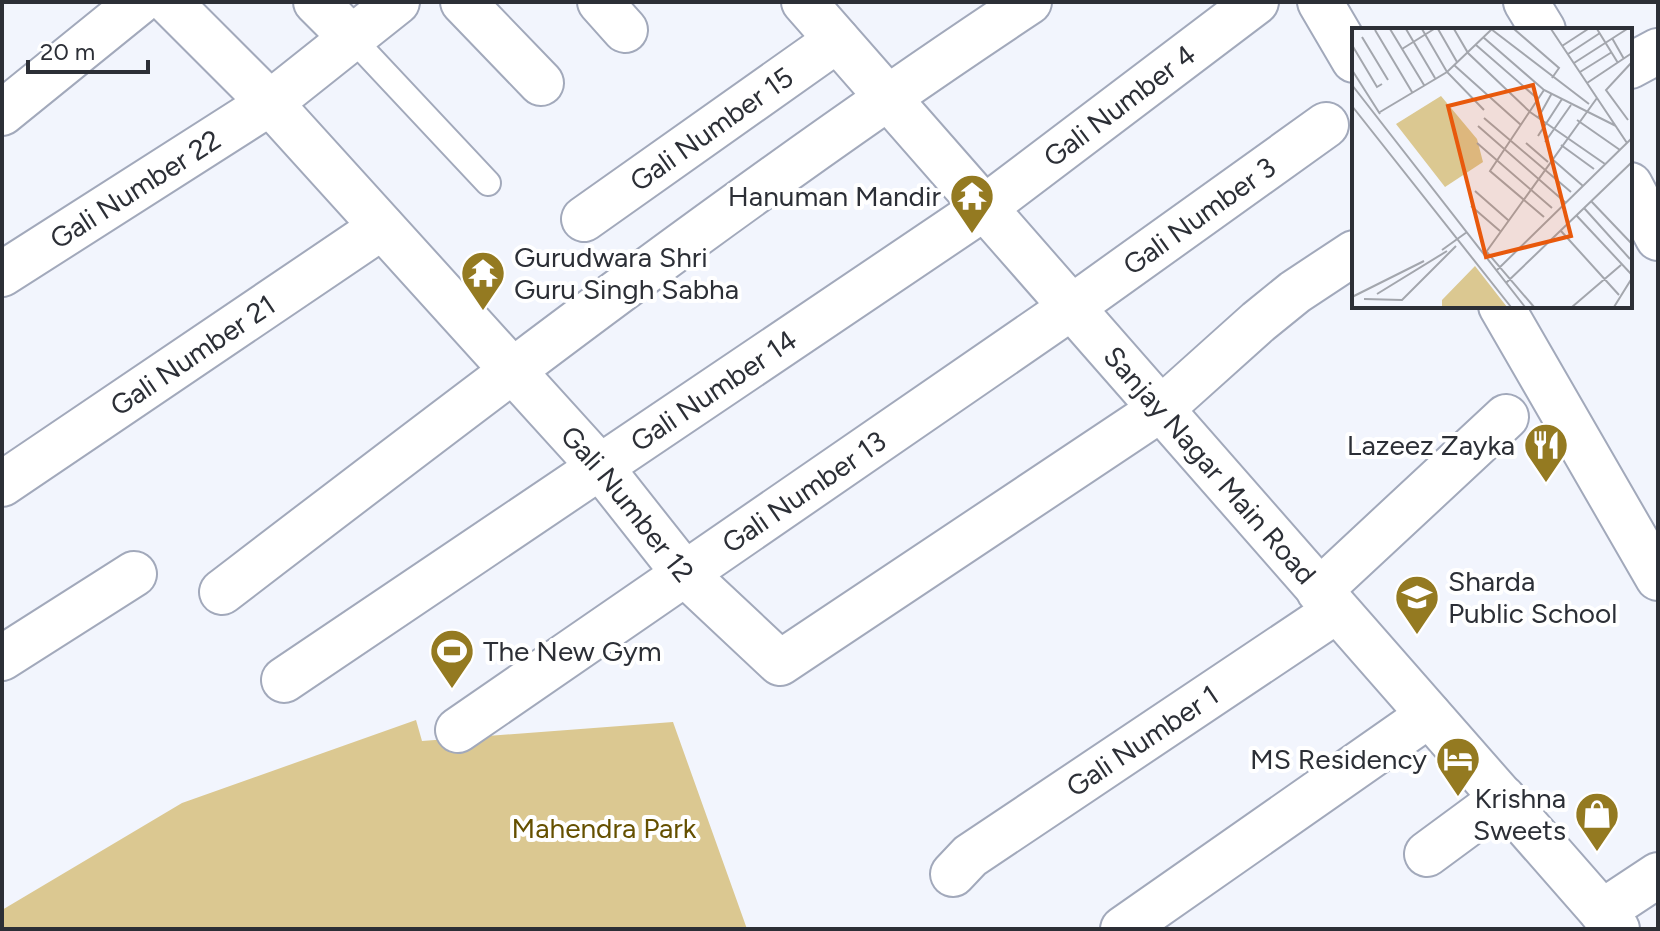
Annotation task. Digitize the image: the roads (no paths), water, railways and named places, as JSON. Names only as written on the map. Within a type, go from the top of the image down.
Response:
[{"type":"street","points":[[2,113],[139,2]]},
{"type":"street","name":"Gali Number 12","points":[[169,2],[270,103],[512,369],[601,468],[684,573],[780,663],[1161,409]]},
{"type":"street","points":[[316,2],[352,38]]},
{"type":"street","name":"Gali Number 22","points":[[2,274],[270,103],[397,2]]},
{"type":"street","points":[[463,2],[541,83]]},
{"type":"street","points":[[222,592],[512,369],[886,96],[1029,2]]},
{"type":"street","name":"Gali Number 4","points":[[984,208],[1256,2]]},
{"type":"street","points":[[1320,2],[1352,57]]},
{"type":"street","points":[[1526,2],[1542,28]]},
{"type":"street","name":"Sanjay Nagar Main Road","points":[[808,3],[1327,601],[1610,920]]},
{"type":"street","name":"Gali Number 15","points":[[584,219],[837,40]]},
{"type":"street","points":[[1632,65],[1658,51]]},
{"type":"street","name":"Gali Number 3","points":[[1072,307],[1326,125]]},
{"type":"street","points":[[1632,189],[1657,235]]},
{"type":"street","name":"Gali Number 14","points":[[284,680],[984,208]]},
{"type":"street","name":"Gali Number 21","points":[[2,484],[382,227]]},
{"type":"street","points":[[1161,409],[1295,292],[1352,254]]},
{"type":"street","name":"Gali Number 13","points":[[458,730],[1072,307]]},
{"type":"street","points":[[1502,308],[1526,404],[1658,578]]},
{"type":"street","name":"Gali Number 1","points":[[953,874],[970,856],[1327,601],[1526,404]]},
{"type":"street","points":[[2,658],[134,574]]},
{"type":"street","points":[[1123,929],[1429,715]]},
{"type":"street","points":[[1427,854],[1503,798]]},
{"type":"street","points":[[1610,920],[1658,875]]},
{"type":"lane","points":[[352,38],[488,183]]},
{"type":"place","name":"Hanuman Mandir","points":[[972,235]]},
{"type":"place","name":"Gurudwara Shri Guru Singh Sabha","points":[[483,312]]},
{"type":"place","name":"Lazeez Zayka","points":[[1546,484]]},
{"type":"place","name":"Sharda Public School","points":[[1417,636]]},
{"type":"place","name":"The New Gym","points":[[452,690]]},
{"type":"place","name":"MS Residency","points":[[1458,798]]},
{"type":"place","name":"Krishna Sweets","points":[[1597,853]]},
{"type":"park label","name":"Mahendra Park","points":[[604,828]]}]
